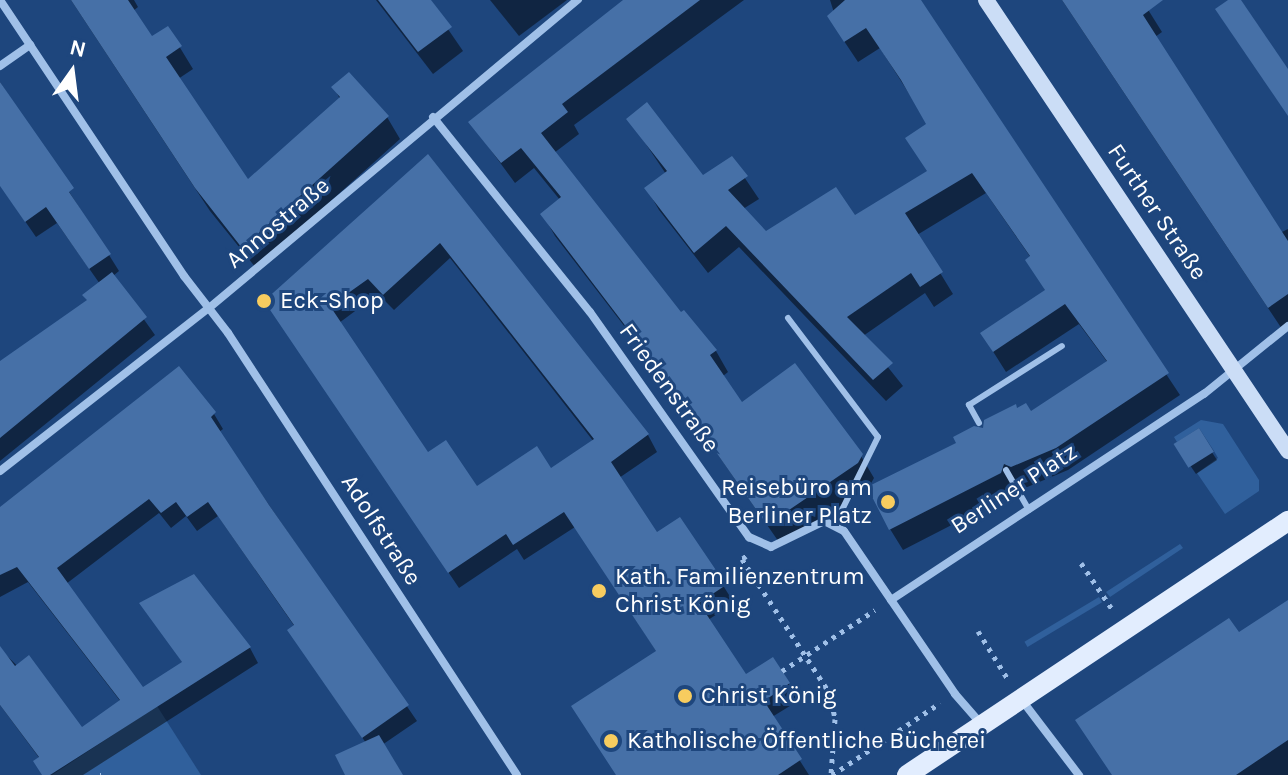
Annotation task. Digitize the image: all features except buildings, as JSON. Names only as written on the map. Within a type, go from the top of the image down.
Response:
[{"type":"main road","name":"Further Straße","points":[[986,0],[1288,451]]},
{"type":"main road","points":[[907,775],[1288,521]]},
{"type":"street","name":"Adolfstraße","points":[[0,0],[209,308],[517,775]]},
{"type":"street","name":"Annostraße","points":[[0,471],[209,308],[433,117],[578,0]]},
{"type":"street","points":[[0,66],[30,45]]},
{"type":"street","name":"Friedenstraße","points":[[433,117],[590,312],[759,545]]},
{"type":"street","name":"Berliner Platz","points":[[891,600],[1029,510],[1233,369],[1288,326]]},
{"type":"street","points":[[759,545],[783,543],[824,521],[835,524],[955,694],[982,725]]},
{"type":"street","points":[[1021,699],[1079,775]]},
{"type":"lane","points":[[788,318],[878,437],[835,524]]},
{"type":"lane","points":[[979,423],[969,405],[1062,346]]},
{"type":"lane","points":[[1006,470],[1029,510]]},
{"type":"path","points":[[759,545],[742,559],[829,692],[835,719],[831,775]]},
{"type":"path","points":[[1081,563],[1125,628]]},
{"type":"path","points":[[782,671],[891,600]]},
{"type":"path","points":[[978,631],[1021,699]]},
{"type":"path","points":[[831,775],[955,694]]},
{"type":"shaded area","points":[[1201,420],[1223,424],[1259,480],[1259,491],[1225,514],[1197,473],[1218,458],[1199,428],[1177,442],[1174,437]]},
{"type":"shaded area","points":[[1180,544],[1183,548],[1110,597],[1106,592]]},
{"type":"shaded area","points":[[1099,597],[1102,602],[1028,647],[1024,642]]},
{"type":"shaded area","points":[[157,706],[201,775],[52,775]]},
{"type":"place","name":"Eck-Shop","points":[[264,301]]},
{"type":"place","name":"Reisebüro am Berliner Platz","points":[[888,502]]},
{"type":"place","name":"Kath. Familienzentrum Christ König","points":[[599,591]]},
{"type":"place","name":"Christ König","points":[[685,696]]},
{"type":"place","name":"Katholische Öffentliche Bücherei","points":[[611,741]]}]
